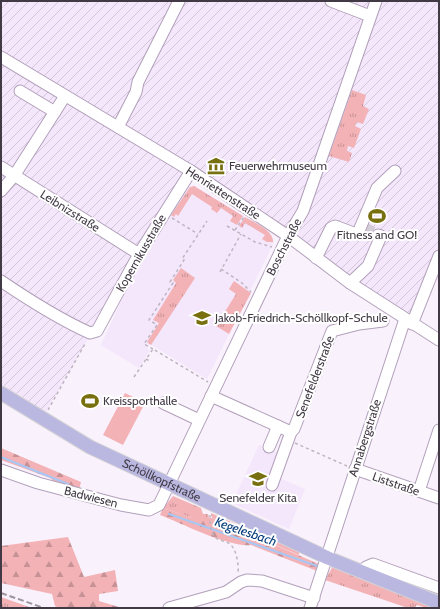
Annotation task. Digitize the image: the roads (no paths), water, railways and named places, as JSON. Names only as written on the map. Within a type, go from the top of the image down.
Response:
[{"type":"main road","name":"Schöllkopfstraße","points":[[1,393],[43,420],[90,447],[328,558],[439,603]]},
{"type":"street","points":[[118,127],[136,92],[138,82],[179,1]]},
{"type":"street","points":[[331,1],[370,16]]},
{"type":"street","name":"Boschstraße","points":[[168,483],[281,250],[303,211],[376,1]]},
{"type":"street","name":"Henriettenstraße","points":[[1,57],[191,171],[288,236],[350,283],[408,322],[439,340]]},
{"type":"street","points":[[20,91],[54,112]]},
{"type":"street","points":[[1,191],[14,176],[65,96]]},
{"type":"street","name":"Leibnizstraße","points":[[1,167],[139,254]]},
{"type":"street","name":"Kopernikusstraße","points":[[1,281],[30,300],[90,333],[97,331],[139,254],[191,171]]},
{"type":"street","points":[[316,258],[331,228],[335,226],[356,234],[358,233],[362,227],[377,188],[395,171]]},
{"type":"street","points":[[350,283],[368,266],[381,236],[378,235]]},
{"type":"street","name":"Annabergstraße","points":[[328,558],[355,470],[408,322],[439,256]]},
{"type":"street","name":"Senefelderstraße","points":[[213,391],[278,426],[290,436],[332,331],[359,324],[382,321]]},
{"type":"street","points":[[163,403],[199,420]]},
{"type":"street","points":[[269,447],[278,426]]},
{"type":"street","points":[[419,491],[439,430]]},
{"type":"street","points":[[272,485],[282,463],[290,436]]},
{"type":"street","name":"Badwiesen","points":[[1,470],[44,485],[149,510],[159,505],[168,483]]},
{"type":"street","name":"Liststraße","points":[[355,470],[439,498]]},
{"type":"street","points":[[169,608],[226,592],[241,582],[247,580],[262,581],[312,603],[328,558]]},
{"type":"street","points":[[363,573],[366,567],[373,564],[439,588]]},
{"type":"waterway","name":"Kegelesbach","points":[[1,457],[68,484]]},
{"type":"waterway","name":"Kegelesbach","points":[[169,514],[317,566]]},
{"type":"tunnel","points":[[363,227],[378,235]]},
{"type":"railway","points":[[1,593],[44,608]]},
{"type":"place","name":"Feuerwehrmuseum","points":[[216,166]]},
{"type":"place","name":"Fitness and GO!","points":[[377,216]]},
{"type":"place","name":"Jakob-Friedrich-Schöllkopf-Schule","points":[[202,318]]},
{"type":"place","name":"Kreissporthalle","points":[[90,401]]},
{"type":"place","name":"Senefelder Kita","points":[[258,479]]}]
